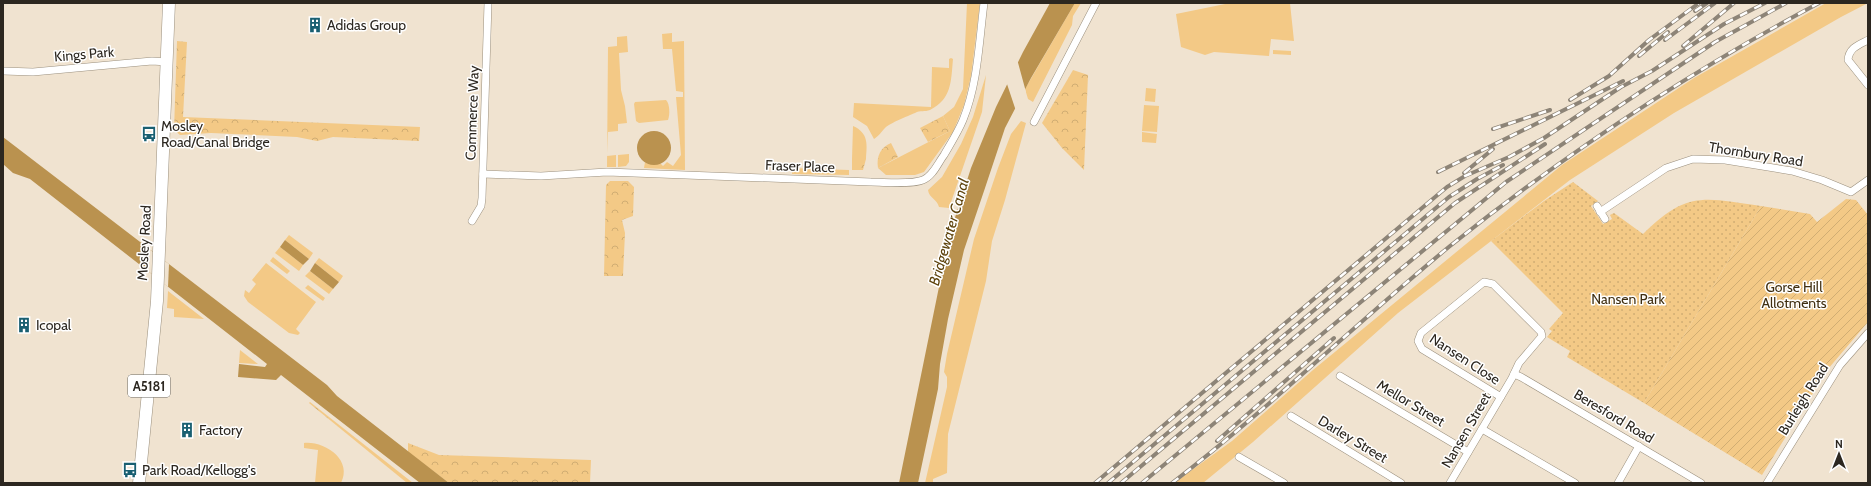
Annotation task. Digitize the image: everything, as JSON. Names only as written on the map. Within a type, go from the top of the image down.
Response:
[{"type":"main road","name":"Mosley Road","points":[[139,483],[160,242],[169,3]]},
{"type":"street","name":"Commerce Way","points":[[472,221],[481,206],[488,3]]},
{"type":"street","name":"Fraser Place","points":[[483,174],[541,176],[607,172],[871,182],[911,182],[923,180],[930,176],[958,132],[968,107],[976,68],[984,3]]},
{"type":"street","points":[[1034,122],[1096,3]]},
{"type":"street","points":[[1868,40],[1854,47],[1848,54],[1848,60],[1868,85]]},
{"type":"street","name":"Kings Park","points":[[3,70],[33,72],[152,61],[167,62]]},
{"type":"street","name":"Thornbury Road","points":[[1605,219],[1599,209],[1666,168],[1693,159],[1725,160],[1792,171],[1811,176],[1851,192],[1868,180]]},
{"type":"street","name":"Nansen Close","points":[[1500,397],[1422,350],[1418,344],[1419,336],[1481,283],[1487,281],[1493,284],[1541,332]]},
{"type":"street","name":"Nansen Street","points":[[1450,483],[1519,363],[1541,338],[1541,332]]},
{"type":"street","name":"Burleigh Road","points":[[1767,483],[1840,365],[1868,333]]},
{"type":"street","name":"Beresford Road","points":[[1514,374],[1522,377],[1701,483]]},
{"type":"street","name":"Mellor Street","points":[[1340,376],[1468,452]]},
{"type":"street","name":"Darley Street","points":[[1291,416],[1401,483]]},
{"type":"street","points":[[1482,429],[1575,483]]},
{"type":"street","points":[[1618,483],[1639,446]]},
{"type":"street","points":[[1240,457],[1284,483]]},
{"type":"green space","points":[[967,3],[980,3],[971,76],[964,105],[953,132],[924,172],[915,175],[886,175],[878,168],[950,131],[943,116],[954,107],[963,89]]},
{"type":"green space","points":[[1075,3],[1081,3],[1073,16],[1072,25],[1033,102],[1028,99],[1025,89]]},
{"type":"green space","points":[[1230,3],[1290,3],[1294,41],[1271,39],[1269,56],[1214,52],[1205,55],[1181,47],[1176,14]]},
{"type":"green space","points":[[1826,3],[1868,3],[1674,113],[1570,180],[1398,313],[1253,442],[1203,483],[1174,483],[1232,441],[1313,370],[1562,165],[1694,78]]},
{"type":"green space","points":[[672,33],[672,42],[684,41],[685,170],[644,168],[645,162],[648,164],[661,164],[663,166],[667,162],[673,166],[681,155],[676,97],[683,97],[683,92],[676,91],[672,49],[663,49],[662,34]]},
{"type":"green space","points":[[627,36],[628,52],[619,53],[621,90],[627,123],[618,124],[618,131],[608,132],[607,153],[608,47],[617,46],[617,37]]},
{"type":"green space","points":[[177,41],[187,42],[183,117],[420,127],[419,141],[333,137],[317,141],[297,137],[211,133],[180,135],[174,130]]},
{"type":"green space","points":[[1273,50],[1291,51],[1291,55],[1273,54]]},
{"type":"green space","points":[[949,59],[953,59],[952,75],[949,89],[943,100],[937,106],[930,110],[917,112],[887,126],[874,139],[867,126],[853,117],[854,103],[931,107],[932,67],[949,68]]},
{"type":"green space","points":[[1073,70],[1088,75],[1084,170],[1062,148],[1042,123]]},
{"type":"green space","points":[[986,75],[982,112],[949,208],[939,207],[928,190],[942,177],[961,144],[973,117]]},
{"type":"green space","points":[[1146,88],[1156,89],[1155,102],[1145,101]]},
{"type":"green space","points":[[666,100],[669,110],[668,120],[639,123],[636,121],[635,102]]},
{"type":"green space","points":[[1144,105],[1159,106],[1157,132],[1142,131]]},
{"type":"green space","points":[[943,116],[950,131],[928,142],[920,128]]},
{"type":"green space","points":[[1021,121],[1026,123],[992,241],[986,281],[948,434],[947,473],[933,479],[933,483],[925,483],[947,387],[947,377],[944,372],[947,354],[974,239],[1011,134]]},
{"type":"green space","points":[[853,126],[862,132],[866,140],[866,159],[852,159]]},
{"type":"green space","points":[[1142,132],[1157,134],[1156,143],[1142,142]]},
{"type":"green space","points":[[891,143],[898,157],[878,168],[880,152],[884,147]]},
{"type":"green space","points":[[629,154],[629,162],[626,166],[618,167],[618,155]]},
{"type":"green space","points":[[616,155],[616,167],[607,167],[607,156]]},
{"type":"green space","points":[[852,159],[866,159],[863,170],[852,170]]},
{"type":"green space","points":[[792,168],[849,170],[849,175],[792,174]]},
{"type":"green space","points":[[610,181],[628,181],[634,187],[633,216],[622,220],[625,233],[623,276],[604,276],[606,185]]},
{"type":"green space","name":"Nansen Park","points":[[1573,182],[1598,201],[1591,206],[1603,224],[1612,219],[1610,215],[1614,213],[1643,234],[1658,220],[1672,210],[1698,200],[1725,201],[1761,206],[1644,403],[1567,357],[1570,351],[1547,337],[1552,331],[1549,329],[1563,313],[1491,241],[1544,201]]},
{"type":"green space","name":"Gorse Hill Allotments","points":[[1846,199],[1856,200],[1868,215],[1868,322],[1828,369],[1762,475],[1644,403],[1761,206],[1810,214],[1817,222]]},
{"type":"green space","points":[[289,235],[313,253],[309,259],[285,240]]},
{"type":"green space","points":[[280,247],[303,265],[299,271],[275,253]]},
{"type":"green space","points":[[273,257],[290,271],[287,274],[270,261]]},
{"type":"green space","points":[[319,258],[343,276],[339,282],[315,263]]},
{"type":"green space","points":[[266,263],[316,302],[296,329],[300,333],[298,335],[289,333],[248,302],[244,296],[245,290],[249,293],[256,284],[252,280]]},
{"type":"green space","points":[[310,271],[333,289],[329,294],[305,276]]},
{"type":"green space","points":[[308,285],[325,298],[323,301],[305,288]]},
{"type":"green space","points":[[168,291],[204,319],[174,317],[174,309],[167,308]]},
{"type":"green space","points":[[240,350],[258,364],[239,363]]},
{"type":"green space","points":[[310,402],[413,483],[407,483],[309,403]]},
{"type":"green space","points":[[304,443],[320,445],[335,454],[343,467],[344,475],[341,483],[315,483],[318,450],[304,448]]},
{"type":"green space","points":[[408,443],[439,455],[591,460],[590,483],[449,483],[408,452]]},
{"type":"shaded area","points":[[1050,3],[1075,3],[1031,78],[1005,128],[964,250],[948,319],[940,364],[938,389],[918,483],[899,483],[950,233],[971,168],[996,107],[1023,52]]},
{"type":"shaded area","points":[[651,131],[657,131],[661,132],[668,138],[671,148],[670,155],[664,162],[657,165],[651,165],[647,164],[640,158],[637,151],[637,145],[638,141],[644,134]]},
{"type":"shaded area","points":[[3,137],[327,385],[337,396],[449,483],[420,483],[281,375],[276,380],[238,377],[239,364],[265,367],[267,364],[30,179],[13,173],[3,164]]},
{"type":"shaded area","points":[[285,240],[309,259],[303,265],[280,247]]},
{"type":"shaded area","points":[[315,263],[339,282],[333,289],[310,271]]},
{"type":"pier","points":[[1017,59],[1026,92],[1016,111],[1006,81]]},
{"type":"pier","points":[[149,249],[169,264],[168,287],[148,271]]},
{"type":"railway","points":[[1570,100],[1609,76],[1649,40],[1699,3]]},
{"type":"railway","points":[[1695,11],[1707,3]]},
{"type":"railway","points":[[1665,40],[1715,3]]},
{"type":"railway","points":[[1683,46],[1734,3]]},
{"type":"railway","points":[[1095,483],[1447,187],[1465,176],[1509,157],[1544,138],[1621,87],[1652,71],[1724,24],[1765,3]]},
{"type":"railway","points":[[1142,483],[1506,182],[1715,42],[1786,3]]},
{"type":"railway","points":[[1172,483],[1243,426],[1415,275],[1450,246],[1538,179],[1583,147],[1675,86],[1771,29],[1819,3]]},
{"type":"railway","points":[[1639,56],[1668,32]]},
{"type":"railway","points":[[1438,172],[1623,81]]},
{"type":"railway","points":[[1493,129],[1550,110]]},
{"type":"railway","points":[[1121,483],[1455,203],[1545,144]]},
{"type":"railway","points":[[1464,173],[1493,149]]},
{"type":"railway","points":[[1108,483],[1449,197],[1477,179],[1503,165]]},
{"type":"railway","points":[[1217,441],[1334,338]]},
{"type":"place","name":"Adidas Group","points":[[315,25]]},
{"type":"place","name":"Mosley Road/Canal Bridge","points":[[149,134]]},
{"type":"place","name":"Icopal","points":[[24,325]]},
{"type":"place","name":"Factory","points":[[187,430]]},
{"type":"place","name":"Park Road/Kellogg's","points":[[130,470]]},
{"type":"water label","name":"Bridgewater Canal","points":[[949,232]]}]
